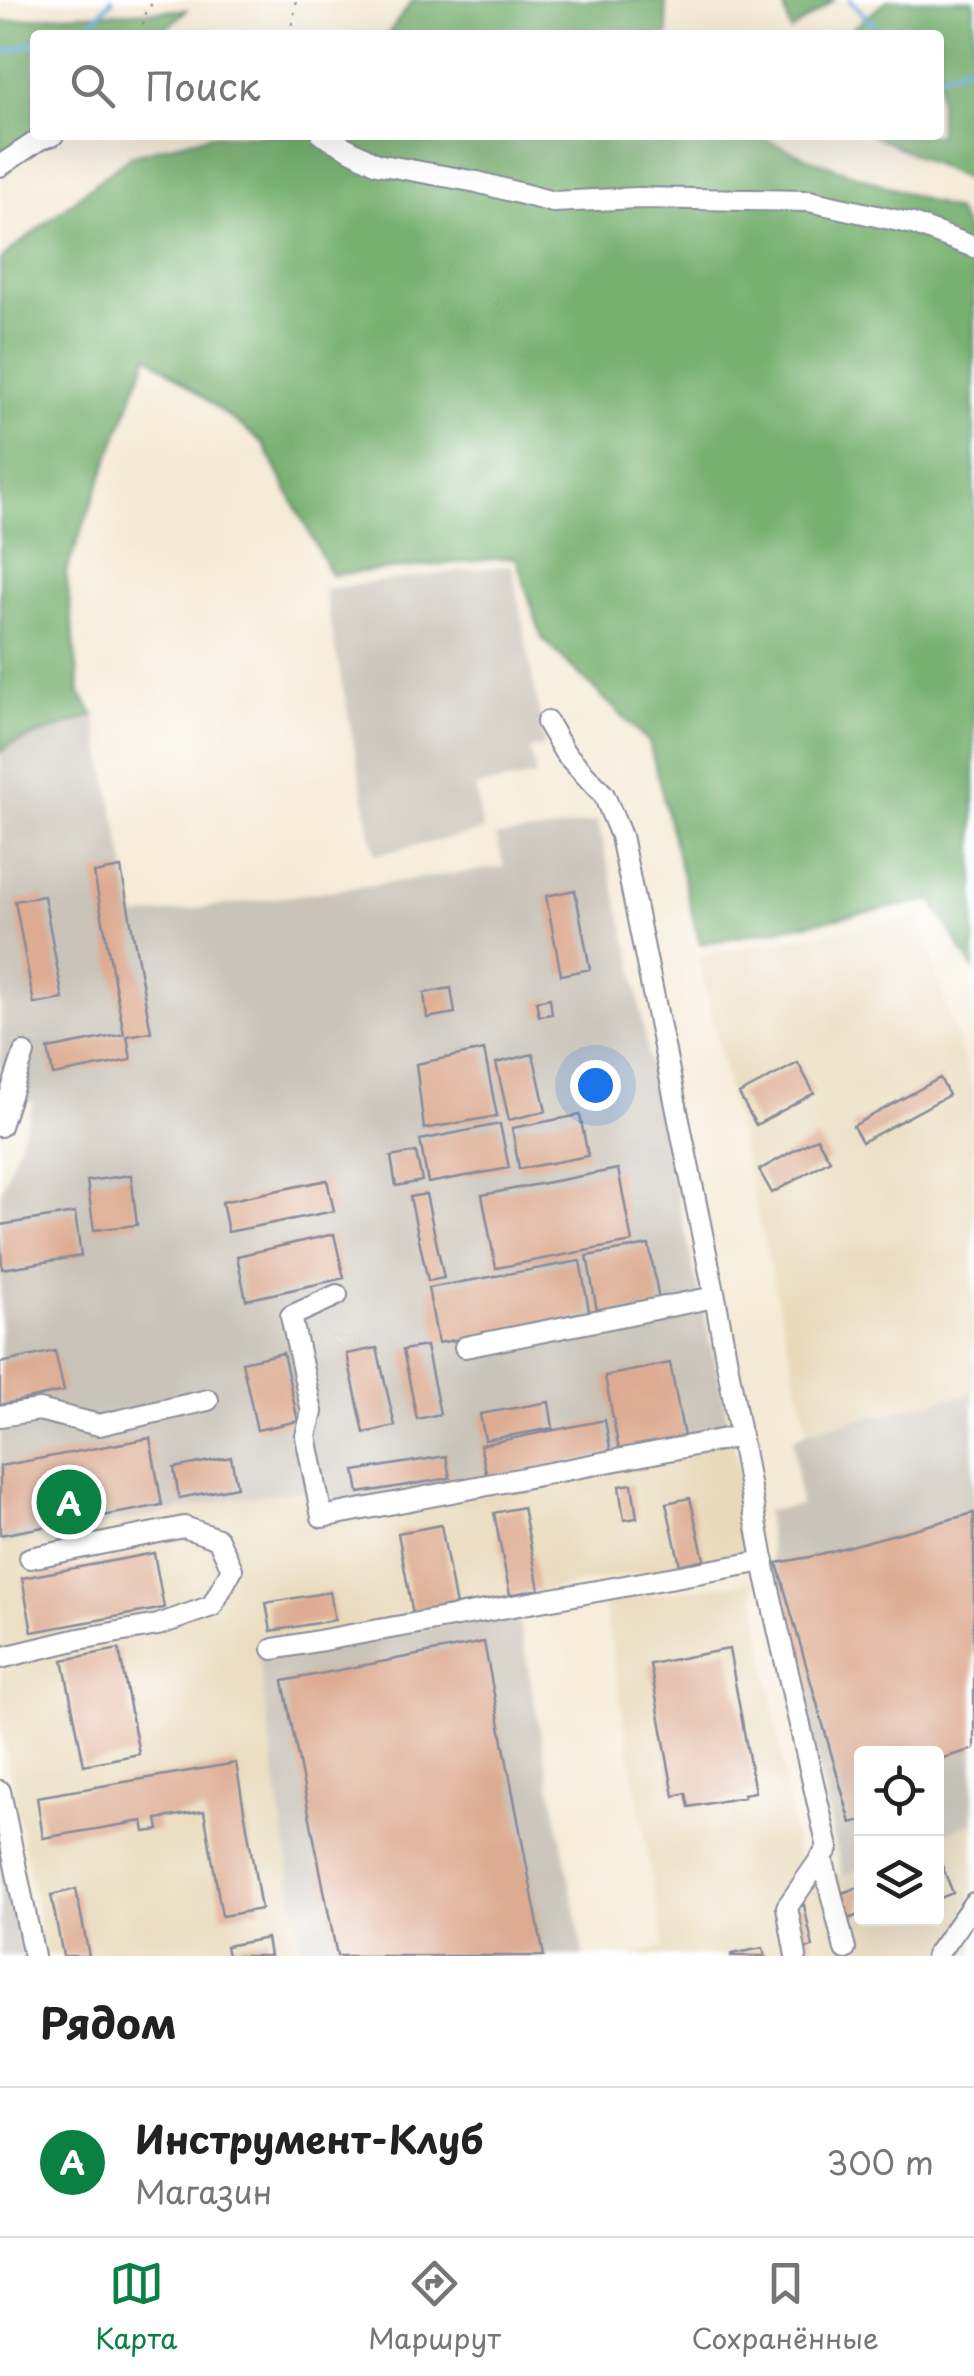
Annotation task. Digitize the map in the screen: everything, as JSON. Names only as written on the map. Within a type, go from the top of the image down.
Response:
[{"type":"street","points":[[0,166],[39,140]]},
{"type":"street","points":[[331,140],[377,164],[478,182],[553,202],[638,198],[809,201],[913,224],[974,247]]},
{"type":"street","points":[[547,722],[564,753],[604,795],[621,836],[764,1561],[828,1848],[787,1907],[796,1956]]},
{"type":"street","points":[[0,1126],[24,1053]]},
{"type":"street","points":[[337,1294],[291,1316],[312,1412],[306,1436],[322,1516],[741,1436]]},
{"type":"street","points":[[464,1347],[715,1298]]},
{"type":"street","points":[[0,1416],[39,1410],[99,1424],[208,1400]]},
{"type":"street","points":[[0,1658],[158,1625],[212,1606],[232,1570],[218,1539],[184,1526],[30,1558]]},
{"type":"street","points":[[273,1648],[764,1561]]},
{"type":"street","points":[[0,1791],[34,1956]]},
{"type":"street","points":[[822,1857],[845,1949]]},
{"type":"street","points":[[936,1956],[974,1903]]},
{"type":"path","points":[[142,30],[146,9],[157,0]]},
{"type":"path","points":[[292,30],[296,0]]},
{"type":"shaded area","points":[[512,565],[545,746],[530,749],[536,776],[475,787],[483,831],[375,855],[324,589]]},
{"type":"shaded area","points":[[94,715],[136,917],[504,867],[496,836],[597,821],[633,962],[653,1089],[731,1434],[329,1507],[322,1488],[244,1497],[0,1545],[0,1193],[34,1102],[0,1094],[0,752],[12,744]]},
{"type":"shaded area","points":[[919,917],[974,1092],[974,1393],[808,1431],[697,955]]},
{"type":"shaded area","points":[[974,1393],[974,1822],[944,1833],[944,1746],[854,1746],[854,1871],[843,1876],[772,1565],[766,1511],[800,1505],[793,1439],[808,1431]]},
{"type":"shaded area","points":[[731,1434],[758,1553],[571,1585],[464,1610],[261,1641],[258,1656],[302,1956],[46,1956],[0,1724],[0,1545],[244,1497]]},
{"type":"shaded area","points":[[753,1581],[797,1857],[843,1876],[854,1871],[854,1926],[944,1926],[944,1833],[974,1822],[974,1956],[631,1956],[664,1947],[603,1602]]},
{"type":"shaded area","points":[[517,1612],[584,1956],[302,1956],[258,1656]]},
{"type":"shaded area","points":[[0,1846],[22,1956],[0,1956]]},
{"type":"green space","points":[[413,0],[665,0],[668,30],[391,30]]},
{"type":"green space","points":[[782,0],[834,0],[792,30]]},
{"type":"green space","points":[[888,0],[974,0],[974,190],[968,180],[883,140],[944,140],[944,30],[850,30]]},
{"type":"green space","points":[[186,10],[165,30],[30,30],[30,138],[0,154],[0,22],[60,15]]},
{"type":"green space","points":[[191,140],[768,140],[956,211],[974,245],[974,970],[932,900],[700,944],[649,742],[542,638],[516,557],[331,575],[263,443],[148,355],[66,572],[80,693],[94,715],[12,744],[0,752],[0,259],[130,156]]},
{"type":"building","points":[[121,868],[151,1032],[127,1036],[131,1060],[53,1075],[48,1049],[124,1034],[94,873]]},
{"type":"building","points":[[575,890],[590,969],[561,975],[546,896]]},
{"type":"building","points":[[44,896],[63,999],[34,1004],[15,901]]},
{"type":"building","points":[[451,988],[455,1013],[427,1018],[424,993]]},
{"type":"building","points":[[550,998],[552,1014],[539,1016],[536,1001]]},
{"type":"building","points":[[484,1050],[497,1116],[424,1129],[416,1064]]},
{"type":"building","points":[[533,1054],[546,1111],[509,1120],[496,1063]]},
{"type":"building","points":[[798,1063],[814,1093],[756,1125],[739,1094]]},
{"type":"building","points":[[940,1078],[949,1095],[862,1142],[853,1126]]},
{"type":"building","points":[[580,1115],[588,1156],[519,1169],[512,1128]]},
{"type":"building","points":[[500,1124],[509,1168],[428,1183],[420,1140]]},
{"type":"building","points":[[817,1138],[830,1160],[772,1193],[759,1170]]},
{"type":"building","points":[[416,1152],[422,1181],[396,1186],[391,1157]]},
{"type":"building","points":[[618,1169],[632,1242],[496,1268],[482,1195]]},
{"type":"building","points":[[131,1175],[137,1225],[94,1230],[87,1181]]},
{"type":"building","points":[[327,1180],[334,1211],[228,1232],[222,1202]]},
{"type":"building","points":[[426,1194],[444,1278],[428,1281],[410,1197]]},
{"type":"building","points":[[75,1213],[81,1256],[2,1269],[0,1225]]},
{"type":"building","points":[[334,1234],[344,1278],[246,1300],[237,1256]]},
{"type":"building","points":[[649,1245],[660,1305],[598,1316],[587,1256]]},
{"type":"building","points":[[580,1261],[590,1316],[438,1343],[428,1288]]},
{"type":"building","points":[[426,1346],[440,1414],[417,1419],[403,1350]]},
{"type":"building","points":[[377,1348],[395,1426],[364,1433],[347,1354]]},
{"type":"building","points":[[55,1351],[64,1391],[0,1405],[0,1363]]},
{"type":"building","points":[[283,1353],[298,1421],[257,1430],[242,1362]]},
{"type":"building","points":[[670,1363],[685,1442],[620,1455],[605,1376]]},
{"type":"building","points":[[549,1402],[553,1428],[485,1440],[480,1414]]},
{"type":"building","points":[[605,1420],[611,1453],[487,1477],[480,1445]]},
{"type":"building","points":[[150,1438],[162,1505],[0,1535],[0,1466]]},
{"type":"building","points":[[446,1456],[450,1478],[359,1493],[355,1471]]},
{"type":"building","points":[[231,1457],[237,1487],[179,1498],[174,1468]]},
{"type":"building","points":[[632,1484],[637,1518],[624,1520],[619,1486]]},
{"type":"building","points":[[690,1498],[704,1559],[680,1565],[666,1503]]},
{"type":"building","points":[[523,1507],[539,1589],[510,1595],[494,1513]]},
{"type":"building","points":[[974,1513],[974,1749],[944,1758],[944,1746],[854,1746],[851,1823],[777,1563]]},
{"type":"building","points":[[441,1525],[457,1612],[414,1620],[398,1533]]},
{"type":"building","points":[[154,1553],[164,1608],[32,1632],[22,1578]]},
{"type":"building","points":[[330,1592],[335,1620],[271,1631],[266,1603]]},
{"type":"building","points":[[484,1642],[544,1956],[337,1956],[283,1681]]},
{"type":"building","points":[[119,1649],[139,1754],[84,1765],[63,1660]]},
{"type":"building","points":[[729,1649],[755,1792],[689,1807],[686,1793],[674,1796],[650,1664]]},
{"type":"building","points":[[236,1763],[261,1909],[222,1916],[204,1811],[157,1819],[159,1830],[145,1832],[143,1821],[43,1838],[37,1797]]},
{"type":"building","points":[[944,1870],[953,1893],[944,1896]]},
{"type":"building","points":[[76,1889],[89,1956],[63,1956],[51,1895]]},
{"type":"building","points":[[854,1889],[854,1917],[845,1920],[836,1895]]},
{"type":"building","points":[[804,1905],[813,1947],[800,1950],[791,1908]]},
{"type":"building","points":[[267,1938],[270,1956],[228,1956],[226,1946]]},
{"type":"building","points":[[763,1948],[765,1956],[731,1956],[731,1954]]},
{"type":"waterway","points":[[77,30],[87,27],[112,0]]},
{"type":"waterway","points":[[850,0],[878,30]]},
{"type":"waterway","points":[[0,53],[30,44]]},
{"type":"waterway","points":[[944,74],[974,63]]},
{"type":"place","name":"Инструмент-Клуб","points":[[69,1502]]}]
